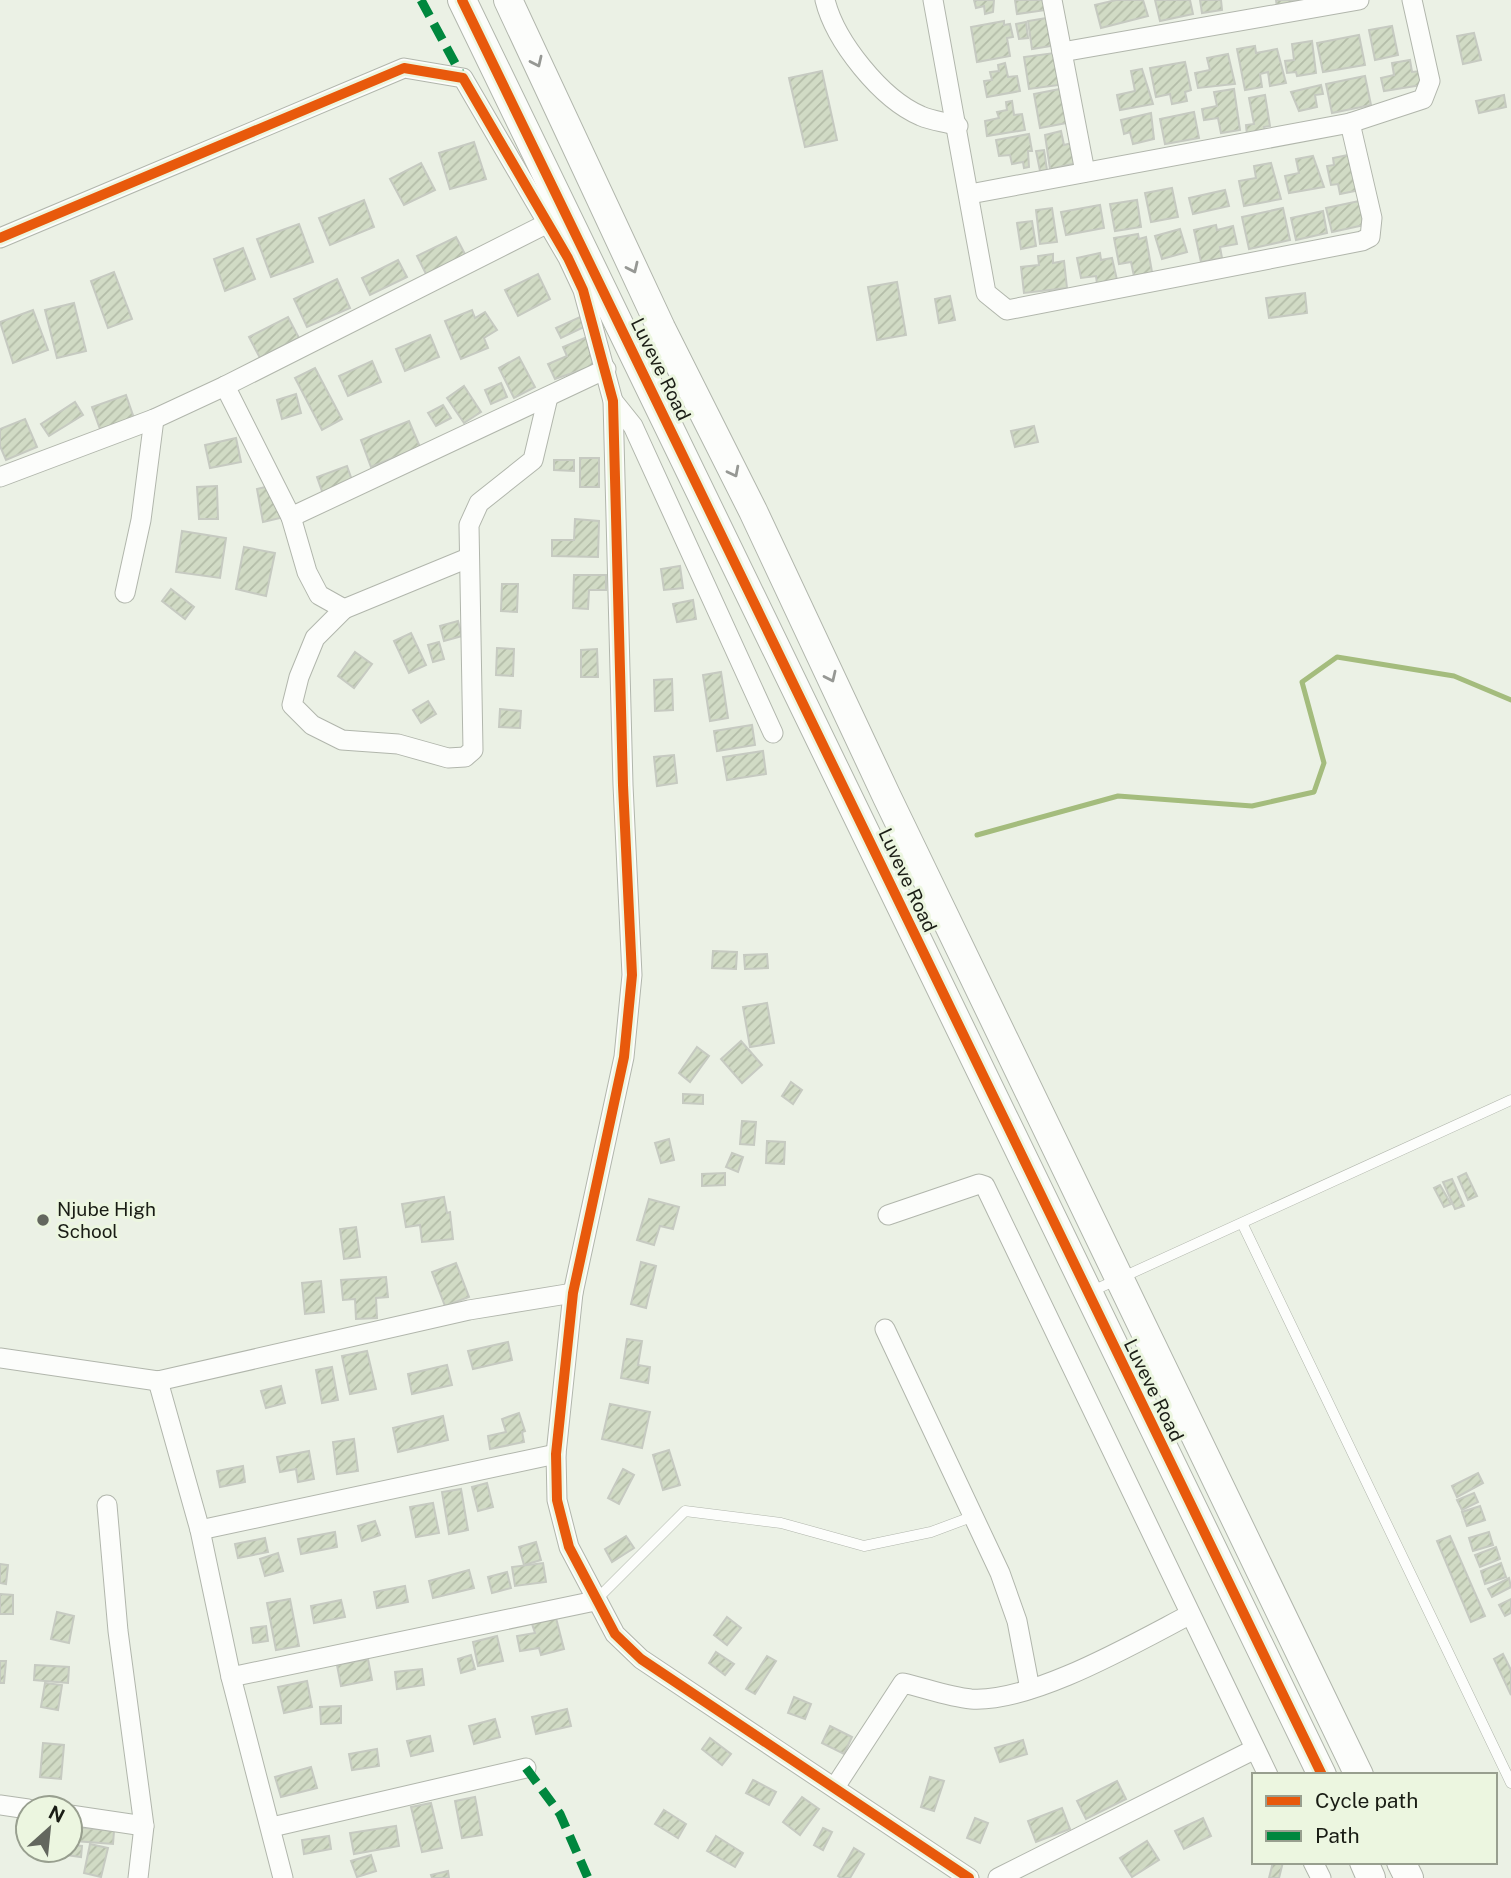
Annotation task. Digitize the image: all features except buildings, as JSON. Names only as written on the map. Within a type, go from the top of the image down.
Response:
[{"type":"street","name":"Luveve Road","points":[[462,0],[1086,1294],[1321,1773]]},
{"type":"street","name":"Luveve Road","points":[[508,0],[661,328],[754,511],[887,797],[1358,1773]]},
{"type":"street","points":[[825,0],[829,14],[852,55],[888,94],[920,116],[958,126]]},
{"type":"street","points":[[933,0],[958,126],[986,293],[1007,310],[1362,241],[1370,237],[1372,218],[1350,123]]},
{"type":"street","points":[[1052,0],[1085,173]]},
{"type":"street","points":[[1062,51],[1359,0]]},
{"type":"street","points":[[970,194],[1350,123],[1423,99],[1430,81],[1412,0]]},
{"type":"street","points":[[0,238],[404,68],[463,78],[550,222],[583,290],[613,401],[623,785],[632,975],[624,1057],[573,1293],[556,1454],[561,1522],[595,1601],[614,1634],[640,1659],[969,1878]]},
{"type":"street","points":[[0,477],[154,419],[550,222]]},
{"type":"street","points":[[291,517],[606,369]]},
{"type":"street","points":[[225,386],[291,517],[307,572],[319,595],[344,610]]},
{"type":"street","points":[[468,558],[344,610],[315,638],[292,705],[312,726],[342,740],[398,744],[448,758],[465,757],[474,750],[469,526],[474,510],[533,460],[548,397]]},
{"type":"street","points":[[613,401],[633,426],[773,733]]},
{"type":"street","points":[[125,593],[141,520],[154,419]]},
{"type":"street","points":[[888,1216],[978,1184],[985,1186],[1267,1773]]},
{"type":"street","points":[[0,1358],[158,1381],[468,1310],[573,1293]]},
{"type":"street","points":[[886,1329],[974,1516],[1012,1605],[1030,1689]]},
{"type":"street","points":[[158,1381],[200,1530],[231,1677],[284,1878]]},
{"type":"street","points":[[200,1530],[556,1454]]},
{"type":"street","points":[[107,1505],[118,1631],[144,1826],[138,1878]]},
{"type":"street","points":[[231,1677],[595,1601]]},
{"type":"street","points":[[835,1787],[903,1683],[971,1699],[1030,1689],[1115,1655],[1189,1615]]},
{"type":"street","points":[[998,1878],[1255,1749]]},
{"type":"street","points":[[272,1827],[526,1768]]},
{"type":"street","points":[[84,1817],[144,1826]]},
{"type":"lane","points":[[1086,1294],[1243,1225],[1511,1100]]},
{"type":"lane","points":[[1243,1225],[1511,1783]]},
{"type":"lane","points":[[595,1601],[685,1511],[781,1523],[864,1546],[931,1532],[974,1516]]},
{"type":"waterway","points":[[977,835],[1118,796],[1252,806],[1314,792],[1324,763],[1302,682],[1337,657],[1454,676],[1511,700]]},
{"type":"marked path","points":[[421,0],[463,78]]},
{"type":"marked path","points":[[526,1768],[560,1814],[588,1878]]},
{"type":"cycle path","points":[[462,0],[1321,1773]]},
{"type":"cycle path","points":[[0,238],[404,68],[463,78],[568,258],[583,290],[613,401],[623,785],[632,975],[624,1057],[573,1293],[556,1454],[557,1500],[569,1547],[615,1634],[641,1659],[969,1878]]},
{"type":"place","name":"Njube High School","points":[[43,1220]]}]
